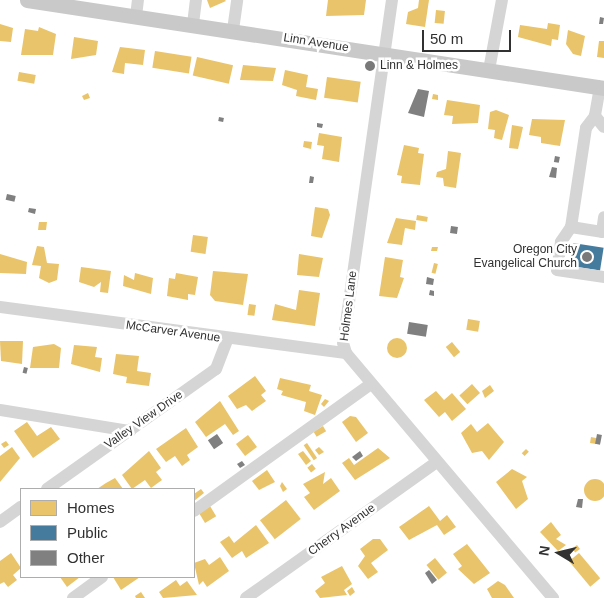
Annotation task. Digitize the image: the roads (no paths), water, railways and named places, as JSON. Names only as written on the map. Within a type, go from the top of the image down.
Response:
[{"type":"main road","name":"Linn Avenue","points":[[27,0],[602,87]]},
{"type":"street","points":[[136,16],[138,0]]},
{"type":"street","points":[[193,24],[196,0]]},
{"type":"street","points":[[233,30],[237,0]]},
{"type":"street","name":"Holmes Lane","points":[[392,0],[343,344],[346,353],[371,384],[553,598]]},
{"type":"street","points":[[489,70],[502,0]]},
{"type":"street","points":[[602,87],[595,116],[586,128],[571,227],[561,242],[557,270],[604,276]]},
{"type":"street","points":[[595,116],[604,127]]},
{"type":"street","points":[[571,227],[602,232],[604,217]]},
{"type":"street","name":"McCarver Avenue","points":[[0,307],[227,340],[346,353]]},
{"type":"street","name":"Valley View Drive","points":[[48,488],[216,369],[227,340]]},
{"type":"street","points":[[195,510],[371,384]]},
{"type":"street","points":[[0,410],[130,430]]},
{"type":"street","name":"Cherry Avenue","points":[[246,598],[437,462]]},
{"type":"street","points":[[0,522],[20,508]]},
{"type":"street","points":[[73,598],[101,578]]},
{"type":"place","name":"Linn & Holmes","points":[[370,66]]},
{"type":"place","name":"Oregon City Evangelical Church","points":[[587,257]]}]
